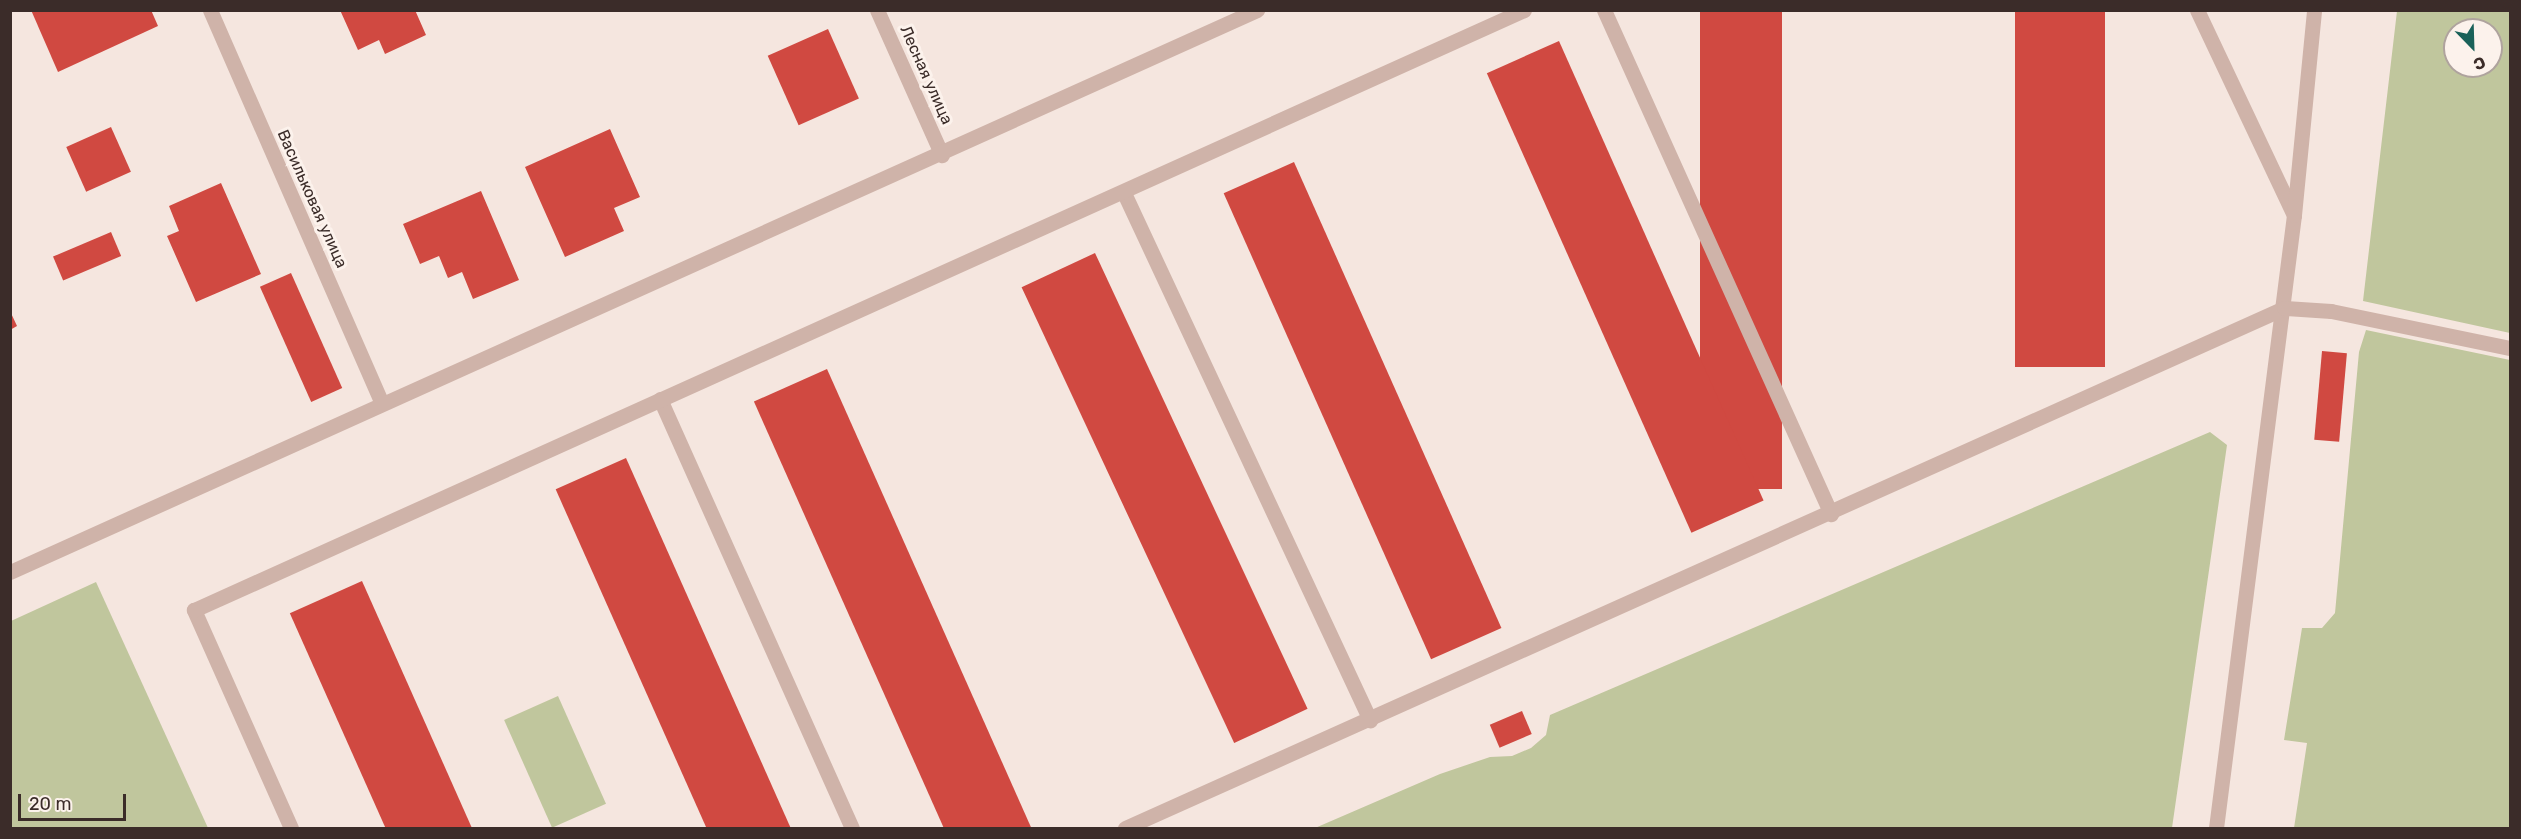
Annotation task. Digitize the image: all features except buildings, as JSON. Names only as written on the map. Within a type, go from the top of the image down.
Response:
[{"type":"street","name":"Васильковая улица","points":[[210,10],[382,403]]},
{"type":"street","name":"Лесная улица","points":[[876,10],[942,155]]},
{"type":"street","points":[[10,572],[382,403],[942,155],[1257,10]]},
{"type":"street","points":[[291,828],[194,610],[660,399],[1124,193],[1524,10]]},
{"type":"street","points":[[1604,10],[1831,514]]},
{"type":"street","points":[[2198,10],[2294,215]]},
{"type":"street","points":[[2216,828],[2284,308],[2314,10]]},
{"type":"street","points":[[1124,193],[1370,720]]},
{"type":"street","points":[[1125,828],[1831,514],[2284,308],[2331,310],[2511,348]]},
{"type":"street","points":[[660,399],[852,828]]},
{"type":"green space","points":[[2397,11],[2510,11],[2510,333],[2363,301]]},
{"type":"green space","points":[[2366,330],[2510,360],[2510,828],[2294,828],[2307,743],[2284,740],[2302,628],[2322,628],[2335,613],[2359,352]]},
{"type":"green space","points":[[2210,432],[2227,445],[2172,828],[1315,828],[1440,774],[1490,757],[1512,756],[1531,748],[1546,735],[1550,715]]},
{"type":"green space","points":[[96,582],[208,828],[11,828],[11,621]]},
{"type":"green space","points":[[558,696],[606,804],[552,828],[504,720]]}]
